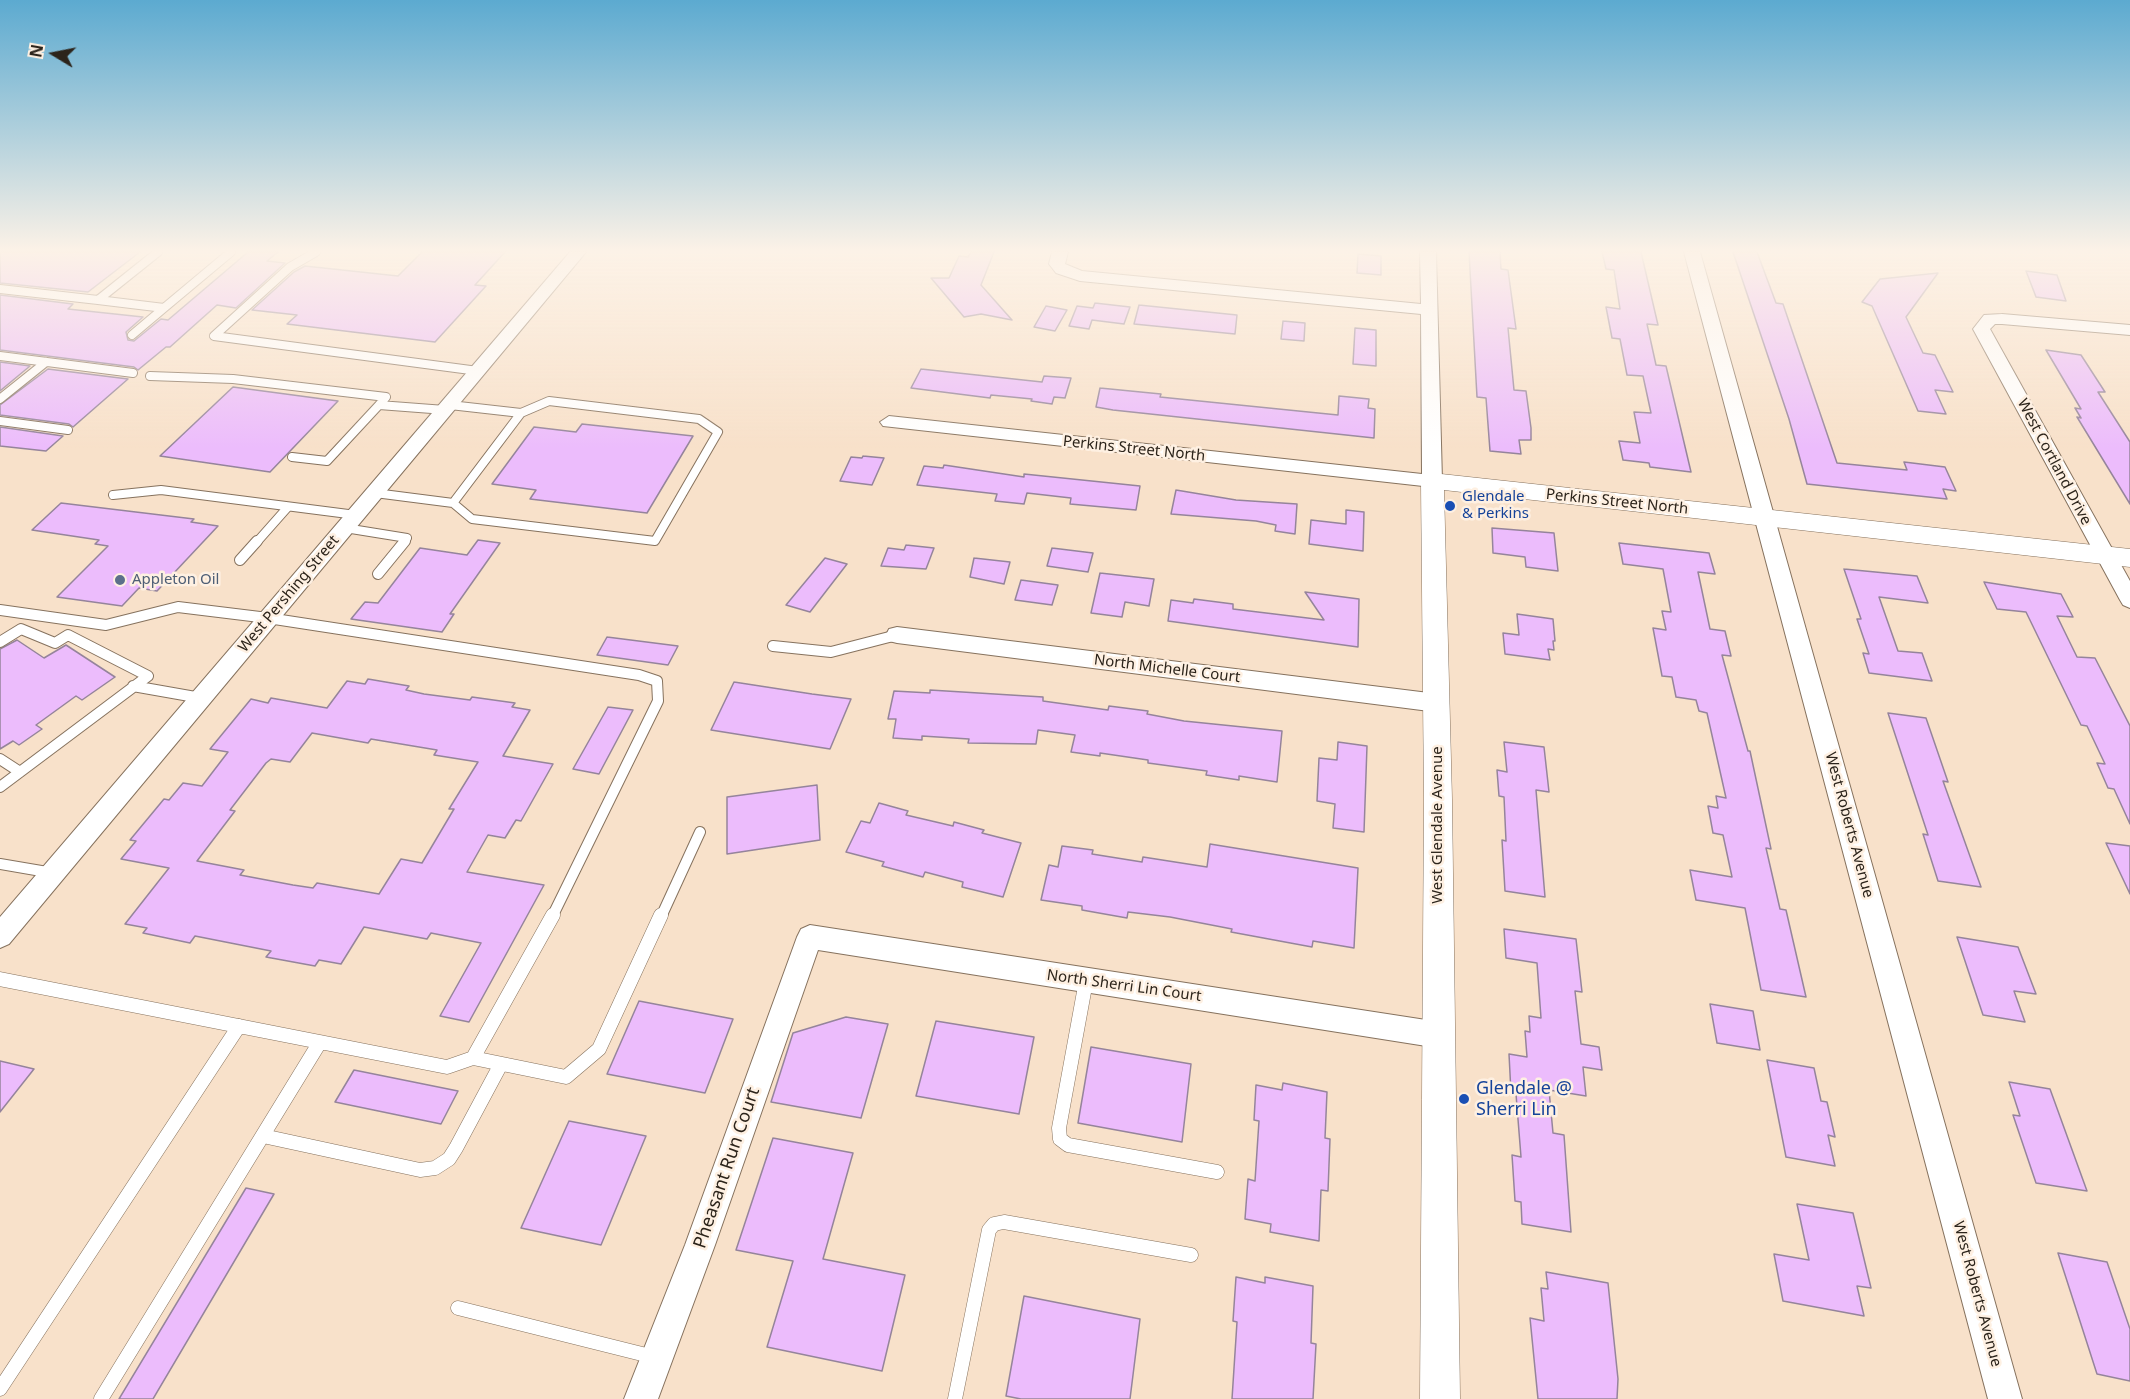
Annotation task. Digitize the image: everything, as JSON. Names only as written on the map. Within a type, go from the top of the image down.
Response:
[{"type":"street","name":"West Pershing Street","points":[[0,936],[523,317]]},
{"type":"street","name":"West Glendale Avenue","points":[[1429,317],[1437,703],[1440,1399]]},
{"type":"street","name":"West Roberts Avenue","points":[[1710,317],[2005,1399]]},
{"type":"street","name":"West Cortland Drive","points":[[2130,330],[2002,319],[1990,319],[1983,323],[1981,329],[2068,483],[2104,555],[2130,600]]},
{"type":"street","name":"Perkins Street North","points":[[888,422],[2130,558]]},
{"type":"street","name":"North Michelle Court","points":[[897,635],[1437,703]]},
{"type":"street","name":"North Sherri Lin Court","points":[[810,937],[1439,1035]]},
{"type":"street","name":"Pheasant Run Court","points":[[641,1399],[700,1245],[810,937]]},
{"type":"lane","points":[[132,335],[153,317]]},
{"type":"lane","points":[[235,317],[214,336],[478,371]]},
{"type":"lane","points":[[0,356],[133,373]]},
{"type":"lane","points":[[0,399],[46,362]]},
{"type":"lane","points":[[150,376],[233,380],[386,397],[327,462],[292,457]]},
{"type":"lane","points":[[375,493],[453,503],[472,519],[656,541],[718,432],[699,419],[549,401],[521,413],[380,405]]},
{"type":"lane","points":[[453,503],[521,413]]},
{"type":"lane","points":[[0,421],[68,430]]},
{"type":"lane","points":[[113,495],[161,490],[287,508],[407,538],[378,574]]},
{"type":"lane","points":[[240,560],[287,508]]},
{"type":"lane","points":[[0,610],[106,625],[178,607],[268,618],[627,673],[657,681],[658,701],[554,913],[473,1058]]},
{"type":"lane","points":[[0,642],[21,629],[55,643],[68,635],[148,676],[0,787]]},
{"type":"lane","points":[[773,646],[831,652],[897,635]]},
{"type":"lane","points":[[133,686],[201,698]]},
{"type":"lane","points":[[0,759],[20,772]]},
{"type":"lane","points":[[0,979],[447,1067],[473,1058],[566,1077],[599,1049],[700,832]]},
{"type":"lane","points":[[0,864],[54,873]]},
{"type":"lane","points":[[1086,981],[1059,1128],[1060,1139],[1068,1145],[1217,1172]]},
{"type":"lane","points":[[0,1389],[239,1026]]},
{"type":"lane","points":[[101,1399],[320,1042]]},
{"type":"lane","points":[[263,1136],[420,1170],[435,1168],[456,1148],[501,1064]]},
{"type":"lane","points":[[955,1399],[989,1230],[994,1224],[1004,1222],[1191,1255]]},
{"type":"lane","points":[[458,1308],[657,1358]]},
{"type":"building","points":[[0,317],[143,317],[126,332],[128,340],[134,341],[161,319],[168,320],[171,317],[203,317],[170,347],[166,347],[138,370],[134,367],[0,350]]},
{"type":"building","points":[[294,317],[458,317],[435,342],[287,324]]},
{"type":"building","points":[[1040,317],[1063,317],[1055,331],[1034,327]]},
{"type":"building","points":[[1072,317],[1126,317],[1124,324],[1092,320],[1089,329],[1069,326]]},
{"type":"building","points":[[1136,317],[1237,317],[1235,334],[1134,324]]},
{"type":"building","points":[[1473,317],[1514,317],[1516,329],[1508,328],[1514,390],[1526,391],[1531,428],[1531,440],[1519,440],[1521,454],[1490,451],[1486,398],[1477,397]]},
{"type":"building","points":[[1608,317],[1656,317],[1658,325],[1647,324],[1656,365],[1666,366],[1691,472],[1650,467],[1649,463],[1623,460],[1619,441],[1640,443],[1634,412],[1651,413],[1643,376],[1627,375],[1620,339],[1612,338]]},
{"type":"building","points":[[1755,317],[1788,317],[1837,463],[1907,470],[1904,462],[1945,467],[1956,491],[1943,489],[1947,499],[1807,484],[1789,419]]},
{"type":"building","points":[[1877,317],[1906,317],[1923,353],[1935,355],[1953,392],[1935,390],[1946,414],[1918,411]]},
{"type":"building","points":[[1283,321],[1305,323],[1304,341],[1281,339]]},
{"type":"building","points":[[1355,328],[1376,330],[1376,366],[1353,364]]},
{"type":"building","points":[[2046,350],[2081,355],[2105,392],[2098,392],[2130,442],[2130,504],[2077,417],[2081,418],[2075,408],[2081,409]]},
{"type":"building","points":[[0,362],[30,366],[0,391]]},
{"type":"building","points":[[48,369],[128,379],[73,427],[69,424],[0,415],[0,405]]},
{"type":"building","points":[[921,369],[1042,382],[1044,376],[1071,378],[1065,398],[1054,397],[1052,404],[1031,401],[1032,399],[991,395],[990,398],[911,388]]},
{"type":"building","points":[[233,387],[338,401],[270,472],[160,456]]},
{"type":"building","points":[[1100,388],[1161,394],[1160,397],[1338,415],[1339,396],[1369,399],[1368,408],[1375,409],[1374,438],[1096,407]]},
{"type":"building","points":[[582,424],[693,436],[647,513],[530,499],[536,490],[492,484],[534,427],[576,432]]},
{"type":"building","points":[[0,427],[63,436],[46,451],[0,446]]},
{"type":"building","points":[[863,456],[884,458],[872,485],[840,481],[851,457],[862,458]]},
{"type":"building","points":[[944,465],[1024,477],[1024,474],[1140,486],[1136,510],[1070,504],[1071,498],[1027,493],[1024,504],[995,501],[997,494],[917,485],[924,466],[943,468]]},
{"type":"building","points":[[1176,490],[1236,500],[1297,504],[1295,534],[1275,531],[1276,525],[1256,521],[1171,514]]},
{"type":"building","points":[[61,503],[194,519],[191,522],[218,526],[157,591],[139,588],[122,606],[57,597],[108,546],[95,544],[99,540],[32,530]]},
{"type":"building","points":[[1346,510],[1364,512],[1363,551],[1309,544],[1311,520],[1346,524]]},
{"type":"building","points":[[1492,528],[1554,533],[1558,571],[1526,567],[1525,557],[1493,553]]},
{"type":"building","points":[[478,540],[500,543],[450,614],[454,614],[442,632],[351,619],[365,602],[378,603],[420,548],[467,555]]},
{"type":"building","points":[[1619,543],[1709,553],[1715,574],[1698,572],[1710,629],[1725,631],[1731,656],[1722,655],[1748,751],[1750,751],[1771,849],[1766,848],[1780,909],[1786,910],[1806,997],[1761,990],[1745,908],[1696,900],[1690,870],[1732,877],[1723,835],[1713,833],[1708,806],[1718,808],[1716,796],[1726,798],[1707,713],[1699,711],[1696,700],[1676,697],[1672,677],[1662,676],[1653,628],[1666,630],[1662,611],[1671,612],[1663,569],[1623,564]]},
{"type":"building","points":[[906,545],[934,548],[926,569],[881,566],[888,548],[904,550]]},
{"type":"building","points":[[1052,548],[1093,553],[1088,572],[1047,566]]},
{"type":"building","points":[[825,558],[847,564],[810,612],[786,605]]},
{"type":"building","points":[[974,558],[1010,562],[1004,584],[970,577]]},
{"type":"building","points":[[1844,569],[1917,576],[1928,603],[1879,597],[1898,651],[1922,653],[1932,681],[1869,673],[1863,653],[1869,654],[1857,619],[1861,619]]},
{"type":"building","points":[[1100,573],[1154,579],[1149,606],[1125,602],[1122,617],[1091,613]]},
{"type":"building","points":[[1021,580],[1058,585],[1052,605],[1015,600]]},
{"type":"building","points":[[1984,582],[2061,594],[2073,617],[2057,616],[2077,657],[2095,658],[2130,726],[2130,824],[2114,789],[2108,788],[2097,763],[2105,764],[2087,726],[2081,725],[2026,612],[1997,609]]},
{"type":"building","points":[[1305,592],[1359,599],[1358,647],[1168,621],[1171,600],[1193,603],[1194,599],[1233,604],[1233,609],[1324,620]]},
{"type":"building","points":[[1517,614],[1553,619],[1555,641],[1553,641],[1554,650],[1548,649],[1550,660],[1505,654],[1503,633],[1519,635]]},
{"type":"building","points":[[607,637],[678,646],[668,665],[597,655]]},
{"type":"building","points":[[17,640],[44,658],[66,645],[115,677],[82,700],[76,696],[36,725],[42,729],[19,745],[13,741],[0,749],[0,649]]},
{"type":"building","points":[[368,679],[409,686],[406,690],[424,694],[515,703],[512,707],[530,710],[503,756],[553,764],[521,821],[516,820],[505,838],[488,835],[467,872],[544,885],[469,1022],[440,1016],[481,943],[431,933],[427,939],[364,927],[341,964],[319,960],[315,966],[266,957],[271,951],[195,936],[190,943],[143,933],[147,928],[125,924],[169,868],[121,859],[136,841],[130,840],[164,799],[169,800],[183,783],[202,786],[228,752],[210,749],[251,699],[268,703],[271,698],[327,708],[347,681],[365,684]],"holes":[[[312,733],[368,743],[371,739],[437,750],[434,755],[478,762],[449,809],[454,809],[422,863],[401,859],[379,894],[317,883],[313,888],[293,885],[240,875],[244,870],[197,861],[235,811],[230,810],[271,759],[290,762]]]},
{"type":"building","points":[[734,682],[851,699],[830,749],[711,730]]},
{"type":"building","points":[[930,690],[1043,697],[1043,701],[1108,710],[1109,706],[1148,711],[1147,714],[1184,721],[1282,731],[1277,782],[1239,776],[1239,780],[1206,775],[1207,771],[1148,763],[1148,760],[1100,753],[1100,756],[1071,752],[1075,735],[1038,730],[1036,744],[968,743],[969,739],[922,736],[922,740],[893,738],[896,719],[888,719],[894,691],[930,693]]},
{"type":"building","points":[[608,707],[633,710],[599,774],[573,769]]},
{"type":"building","points":[[1888,713],[1926,718],[1948,782],[1943,781],[1981,887],[1938,881],[1923,834],[1928,835]]},
{"type":"building","points":[[1338,742],[1367,746],[1364,832],[1333,828],[1335,804],[1317,801],[1319,758],[1337,760]]},
{"type":"building","points":[[1504,742],[1544,747],[1549,792],[1536,790],[1545,897],[1505,891],[1502,840],[1506,841],[1504,797],[1499,796],[1497,770],[1507,772]]},
{"type":"building","points":[[817,785],[820,840],[727,854],[727,797]]},
{"type":"building","points":[[879,803],[908,811],[906,815],[953,826],[954,822],[984,830],[982,833],[1021,843],[1003,897],[962,887],[963,882],[925,872],[923,877],[882,866],[884,862],[846,852],[861,821],[870,823]]},
{"type":"building","points":[[2106,843],[2130,846],[2130,894]]},
{"type":"building","points":[[1210,844],[1358,868],[1354,948],[1313,941],[1312,947],[1231,932],[1232,929],[1170,917],[1128,912],[1127,918],[1082,910],[1082,906],[1041,900],[1049,865],[1058,867],[1062,846],[1093,850],[1092,854],[1142,862],[1143,857],[1207,867]]},
{"type":"building","points":[[1504,929],[1576,939],[1582,992],[1575,991],[1581,1044],[1599,1047],[1602,1070],[1583,1067],[1586,1096],[1549,1090],[1553,1133],[1564,1135],[1571,1232],[1522,1224],[1521,1202],[1515,1201],[1512,1155],[1521,1157],[1516,1094],[1511,1093],[1509,1054],[1527,1057],[1525,1031],[1530,1032],[1529,1016],[1541,1018],[1537,963],[1506,958]]},
{"type":"building","points":[[1957,937],[2018,947],[2036,994],[2014,991],[2025,1022],[1983,1015]]},
{"type":"building","points":[[639,1001],[733,1019],[705,1093],[607,1074]]},
{"type":"building","points":[[1710,1004],[1753,1011],[1760,1050],[1717,1043]]},
{"type":"building","points":[[846,1017],[888,1024],[861,1118],[771,1102],[793,1033]]},
{"type":"building","points":[[936,1021],[1034,1037],[1019,1114],[916,1096]]},
{"type":"building","points":[[1091,1047],[1191,1064],[1182,1142],[1078,1123]]},
{"type":"building","points":[[1767,1060],[1814,1068],[1821,1101],[1827,1102],[1835,1137],[1828,1135],[1835,1166],[1786,1157]]},
{"type":"building","points":[[0,1061],[34,1069],[0,1112]]},
{"type":"building","points":[[354,1070],[458,1091],[441,1124],[335,1102]]},
{"type":"building","points":[[2009,1082],[2050,1089],[2087,1191],[2036,1183],[2013,1115],[2020,1116]]},
{"type":"building","points":[[1283,1083],[1327,1092],[1325,1138],[1330,1139],[1328,1191],[1321,1190],[1319,1241],[1270,1232],[1271,1224],[1245,1219],[1248,1179],[1255,1181],[1259,1121],[1254,1120],[1256,1085],[1282,1090]]},
{"type":"building","points":[[569,1121],[646,1136],[601,1245],[521,1228]]},
{"type":"building","points":[[773,1138],[853,1153],[823,1259],[905,1275],[882,1371],[767,1347],[793,1261],[736,1250]]},
{"type":"building","points":[[246,1188],[274,1194],[153,1399],[119,1399]]},
{"type":"building","points":[[1797,1204],[1853,1213],[1871,1288],[1857,1286],[1864,1316],[1783,1301],[1774,1254],[1809,1260]]},
{"type":"building","points":[[2058,1253],[2107,1262],[2130,1329],[2130,1381],[2097,1374]]},
{"type":"building","points":[[1546,1272],[1608,1283],[1618,1379],[1617,1399],[1538,1399],[1530,1318],[1544,1321],[1541,1288],[1548,1289]]},
{"type":"building","points":[[1236,1277],[1265,1283],[1265,1277],[1313,1286],[1311,1343],[1316,1344],[1313,1399],[1232,1399],[1237,1322],[1233,1321]]},
{"type":"building","points":[[1024,1296],[1140,1319],[1130,1399],[1021,1399],[1006,1396]]},
{"type":"place","name":"Glendale & Perkins","points":[[1450,506]]},
{"type":"place","name":"Appleton Oil","points":[[120,580]]},
{"type":"place","name":"Glendale @ Sherri Lin","points":[[1464,1099]]}]
